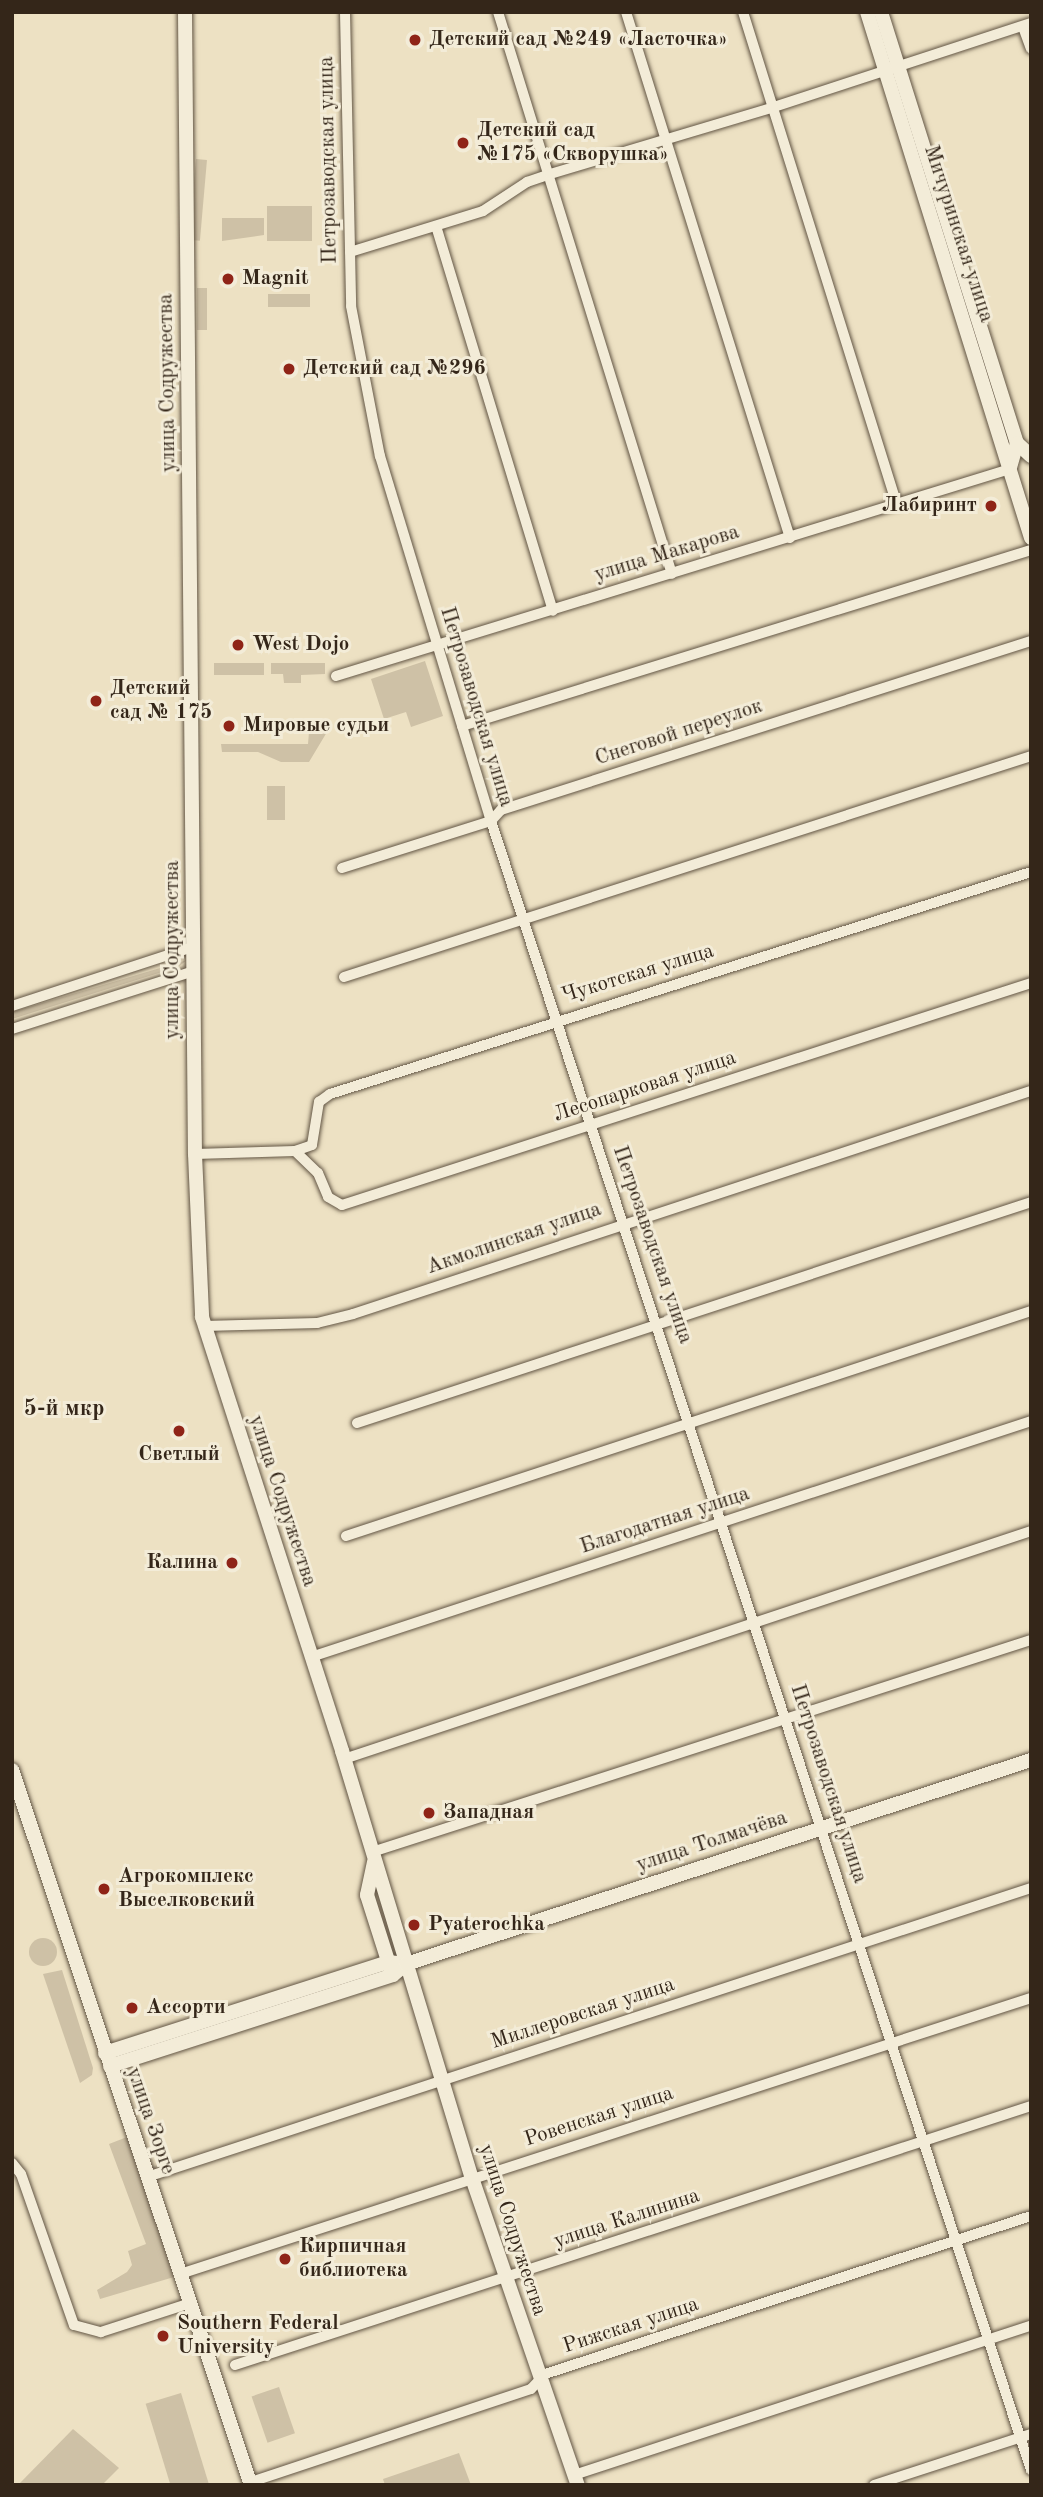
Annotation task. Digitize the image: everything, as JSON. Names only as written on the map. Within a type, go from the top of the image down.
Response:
[{"type":"street","name":"улица Содружества","points":[[185,12],[195,1154],[204,1326],[344,1759],[472,2178],[537,2378],[544,2384],[576,2480]]},
{"type":"street","name":"Петрозаводская улица","points":[[345,12],[352,319],[380,456],[491,821],[658,1322],[989,2339],[1026,2436],[1031,2470]]},
{"type":"street","points":[[498,12],[671,574]]},
{"type":"street","points":[[626,12],[790,538]]},
{"type":"street","points":[[743,12],[897,505]]},
{"type":"street","name":"Мичуринская улица","points":[[867,12],[892,70],[1017,443]]},
{"type":"street","name":"Мичуринская улица","points":[[881,12],[892,70],[1031,538]]},
{"type":"street","points":[[350,252],[483,211],[527,182],[550,174],[771,108],[1027,25],[1031,49]]},
{"type":"street","points":[[436,226],[553,611]]},
{"type":"street","points":[[1010,469],[1017,443],[1031,456]]},
{"type":"street","name":"улица Макарова","points":[[336,676],[1010,469]]},
{"type":"street","points":[[462,726],[1031,550]]},
{"type":"street","name":"Снеговой переулок","points":[[342,868],[491,821],[501,810],[1031,641]]},
{"type":"street","points":[[344,977],[523,917],[1031,756]]},
{"type":"street","name":"Чукотская улица","points":[[295,1152],[312,1144],[319,1102],[330,1094],[1031,872]]},
{"type":"street","points":[[12,1006],[193,947]]},
{"type":"street","points":[[12,1029],[194,971]]},
{"type":"street","name":"Лесопарковая улица","points":[[295,1152],[318,1173],[328,1198],[342,1205],[1031,984]]},
{"type":"street","name":"Акмолинская улица","points":[[204,1326],[317,1323],[1031,1091]]},
{"type":"street","points":[[195,1154],[295,1152]]},
{"type":"street","points":[[357,1423],[658,1322],[1031,1202]]},
{"type":"street","points":[[346,1536],[1031,1311]]},
{"type":"street","name":"Благодатная улица","points":[[311,1657],[1031,1421]]},
{"type":"street","points":[[344,1759],[1031,1531]]},
{"type":"street","points":[[373,1856],[1031,1640]]},
{"type":"street","name":"улица Толмачёва","points":[[107,2059],[1031,1760]]},
{"type":"street","name":"улица Зорге","points":[[12,1770],[251,2483]]},
{"type":"street","name":"улица Содружества","points":[[373,1856],[367,1895],[390,1968]]},
{"type":"street","name":"Миллеровская улица","points":[[147,2177],[1031,1888]]},
{"type":"street","points":[[390,1968],[412,1984]]},
{"type":"street","name":"Ровенская улица","points":[[180,2274],[1031,1998]]},
{"type":"street","name":"улица Калинина","points":[[235,2365],[1031,2106]]},
{"type":"street","points":[[12,2163],[21,2174],[74,2325],[101,2332],[190,2303]]},
{"type":"street","name":"Рижская улица","points":[[251,2483],[531,2389],[537,2378],[1031,2216]]},
{"type":"street","points":[[576,2480],[1031,2326]]},
{"type":"street","points":[[874,2485],[1026,2436]]},
{"type":"shaded area","points":[[196,159],[207,160],[200,241],[189,240]]},
{"type":"shaded area","points":[[267,206],[312,206],[312,241],[267,241]]},
{"type":"shaded area","points":[[222,218],[264,218],[264,235],[222,241]]},
{"type":"shaded area","points":[[197,288],[207,288],[207,330],[197,330]]},
{"type":"shaded area","points":[[268,294],[310,294],[310,307],[268,307]]},
{"type":"shaded area","points":[[425,661],[443,716],[411,727],[406,712],[384,719],[371,679]]},
{"type":"shaded area","points":[[214,663],[264,663],[264,675],[214,675]]},
{"type":"shaded area","points":[[271,663],[325,663],[325,674],[301,675],[301,683],[284,683],[283,674],[271,674]]},
{"type":"shaded area","points":[[309,732],[327,732],[309,762],[281,762],[258,752],[222,752],[221,744],[308,744]]},
{"type":"shaded area","points":[[267,786],[285,786],[285,820],[267,820]]},
{"type":"shaded area","points":[[187,960],[178,967],[12,1019],[12,1012]]},
{"type":"shaded area","points":[[43,1938],[53,1942],[57,1952],[53,1962],[43,1966],[33,1962],[29,1952],[33,1942]]},
{"type":"shaded area","points":[[62,1970],[93,2068],[92,2075],[80,2083],[43,1974]]},
{"type":"shaded area","points":[[127,2137],[174,2277],[100,2299],[97,2290],[127,2272],[132,2265],[128,2251],[146,2244],[109,2144]]},
{"type":"shaded area","points":[[279,2387],[295,2433],[268,2443],[252,2396]]},
{"type":"shaded area","points":[[181,2393],[209,2485],[170,2485],[146,2404]]},
{"type":"shaded area","points":[[73,2429],[119,2468],[102,2485],[18,2485]]},
{"type":"shaded area","points":[[459,2453],[471,2485],[385,2485],[383,2479]]},
{"type":"place","name":"Детский сад №249 «Ласточка»","points":[[415,40]]},
{"type":"place","name":"Детский сад №175 «Скворушка»","points":[[463,143]]},
{"type":"place","name":"Magnit","points":[[228,279]]},
{"type":"place","name":"Детский сад №296","points":[[289,369]]},
{"type":"place","name":"Лабиринт","points":[[991,506]]},
{"type":"place","name":"West Dojo","points":[[238,645]]},
{"type":"place","name":"Детский сад № 175","points":[[96,701]]},
{"type":"place","name":"Мировые судьи","points":[[229,726]]},
{"type":"place","name":"Светлый","points":[[179,1431]]},
{"type":"place","name":"Калина","points":[[232,1563]]},
{"type":"place","name":"Западная","points":[[429,1813]]},
{"type":"place","name":"Агрокомплекс Выселковский","points":[[104,1889]]},
{"type":"place","name":"Pyaterochka","points":[[414,1925]]},
{"type":"place","name":"Ассорти","points":[[132,2008]]},
{"type":"place","name":"Кирпичная библиотека","points":[[285,2259]]},
{"type":"place","name":"Southern Federal University","points":[[163,2336]]},
{"type":"district","name":"5-й мкр","points":[[64,1409]]}]
